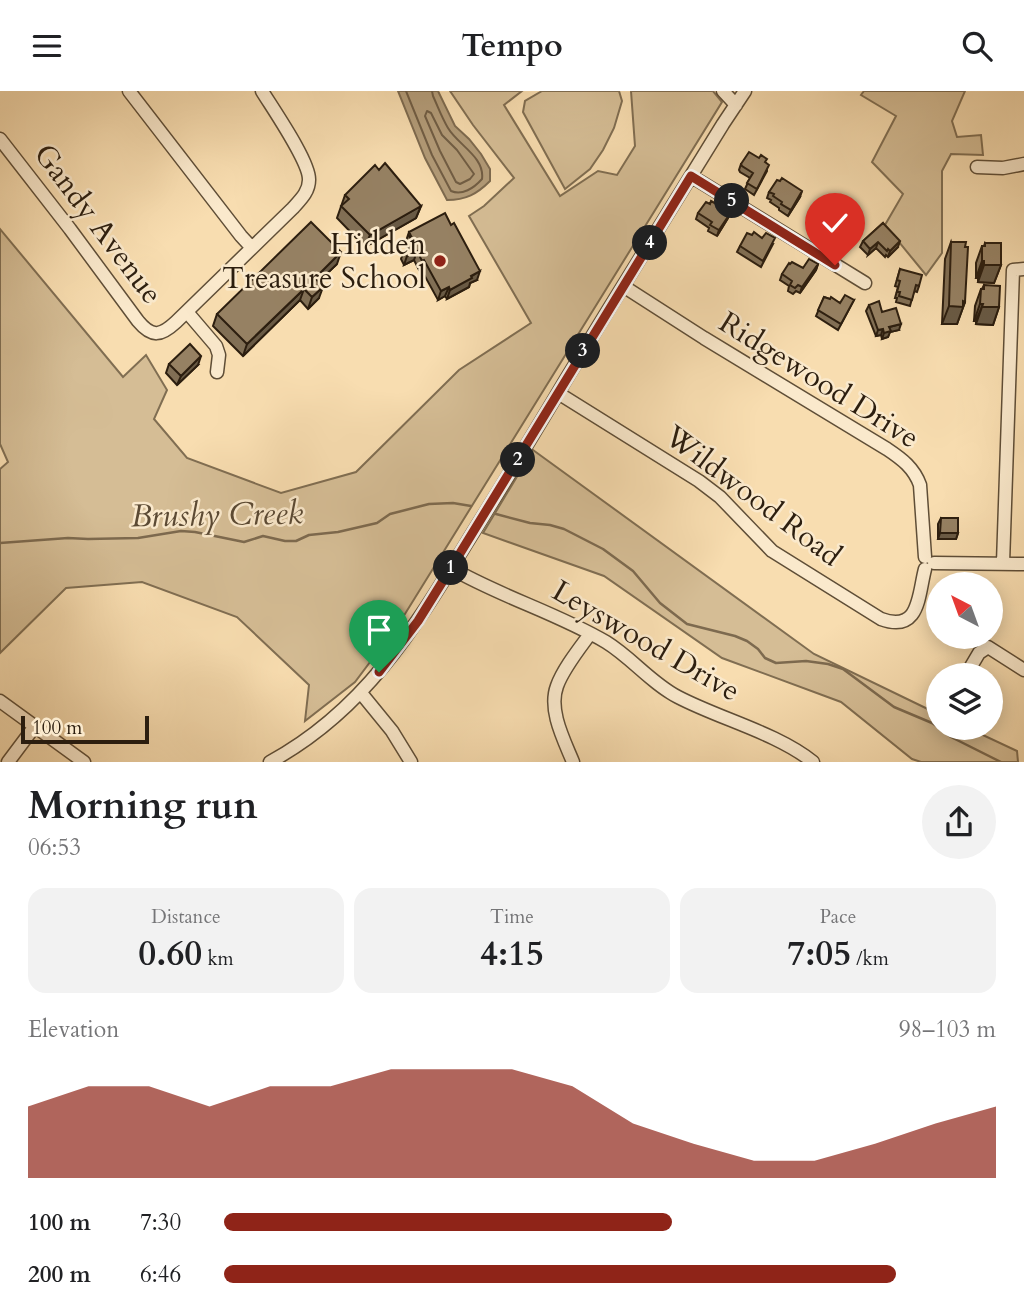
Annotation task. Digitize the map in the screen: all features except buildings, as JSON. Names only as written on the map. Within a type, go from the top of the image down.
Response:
[{"type":"street","points":[[129,91],[252,248]]},
{"type":"street","name":"Gandy Avenue","points":[[0,139],[146,330],[157,334],[166,330],[187,311],[300,201],[305,193],[309,178],[306,164],[262,91]]},
{"type":"street","points":[[723,91],[736,105]]},
{"type":"street","points":[[270,762],[313,734],[361,694],[399,647],[451,568],[745,91]]},
{"type":"street","points":[[977,167],[1003,168],[1024,164]]},
{"type":"street","points":[[691,176],[865,283]]},
{"type":"street","points":[[1003,563],[1013,270],[1024,269]]},
{"type":"street","name":"Ridgewood Drive","points":[[623,286],[906,463],[917,476],[920,485],[928,563]]},
{"type":"street","points":[[187,311],[216,346],[219,355],[217,372]]},
{"type":"street","name":"Wildwood Road","points":[[558,393],[699,481],[720,497],[772,551],[881,619],[899,623],[910,618],[917,605],[928,563]]},
{"type":"street","points":[[928,563],[1024,564]]},
{"type":"street","name":"Leyswood Drive","points":[[451,568],[471,580],[590,634],[623,654],[673,694],[765,735],[813,762]]},
{"type":"street","points":[[573,762],[556,714],[555,693],[561,677],[590,634]]},
{"type":"street","points":[[973,663],[979,653],[988,647],[1024,670]]},
{"type":"street","points":[[361,694],[392,731],[411,762]]},
{"type":"street","points":[[0,701],[85,762]]},
{"type":"street","points":[[8,762],[34,726]]},
{"type":"shaded area","points":[[450,91],[522,91],[504,105],[560,196],[598,171],[617,175],[635,146],[631,91],[713,91],[722,102],[400,622],[355,682],[305,721],[309,685],[237,617],[142,582],[66,588],[0,653],[0,469],[8,462],[0,444],[0,229],[123,377],[146,355],[167,390],[154,419],[187,458],[281,493],[356,472],[459,370],[531,323],[469,216],[514,178]]},
{"type":"shaded area","points":[[542,91],[619,91],[622,101],[614,128],[603,150],[590,169],[565,189],[523,112],[525,101]]},
{"type":"shaded area","points":[[864,91],[965,91],[952,121],[957,137],[981,135],[983,155],[951,154],[942,171],[942,253],[926,275],[885,225],[903,194],[872,162],[896,116],[861,95]]},
{"type":"shaded area","points":[[533,450],[814,654],[926,708],[926,740],[994,740],[1017,751],[1018,762],[921,762],[912,759],[841,702],[722,658],[604,576],[483,533]]},
{"type":"water","points":[[398,91],[438,91],[455,126],[469,139],[490,169],[490,181],[471,195],[447,200],[425,158]]},
{"type":"waterway","name":"Brushy Creek","points":[[0,543],[68,538],[138,538],[181,531],[244,542],[263,536],[296,541],[309,535],[377,523],[390,514],[429,504],[453,503],[471,506]]},
{"type":"waterway","name":"Brushy Creek","points":[[496,514],[564,529],[603,549],[633,571],[660,603],[687,624],[747,641],[765,658],[776,663],[806,661],[843,669],[894,707],[926,720]]},
{"type":"waterway","name":"Brushy Creek","points":[[957,740],[1001,762]]},
{"type":"place","name":"Hidden Treasure School","points":[[440,261]]},
{"type":"route","points":[[379,672],[418,621],[691,176],[835,265]]}]
